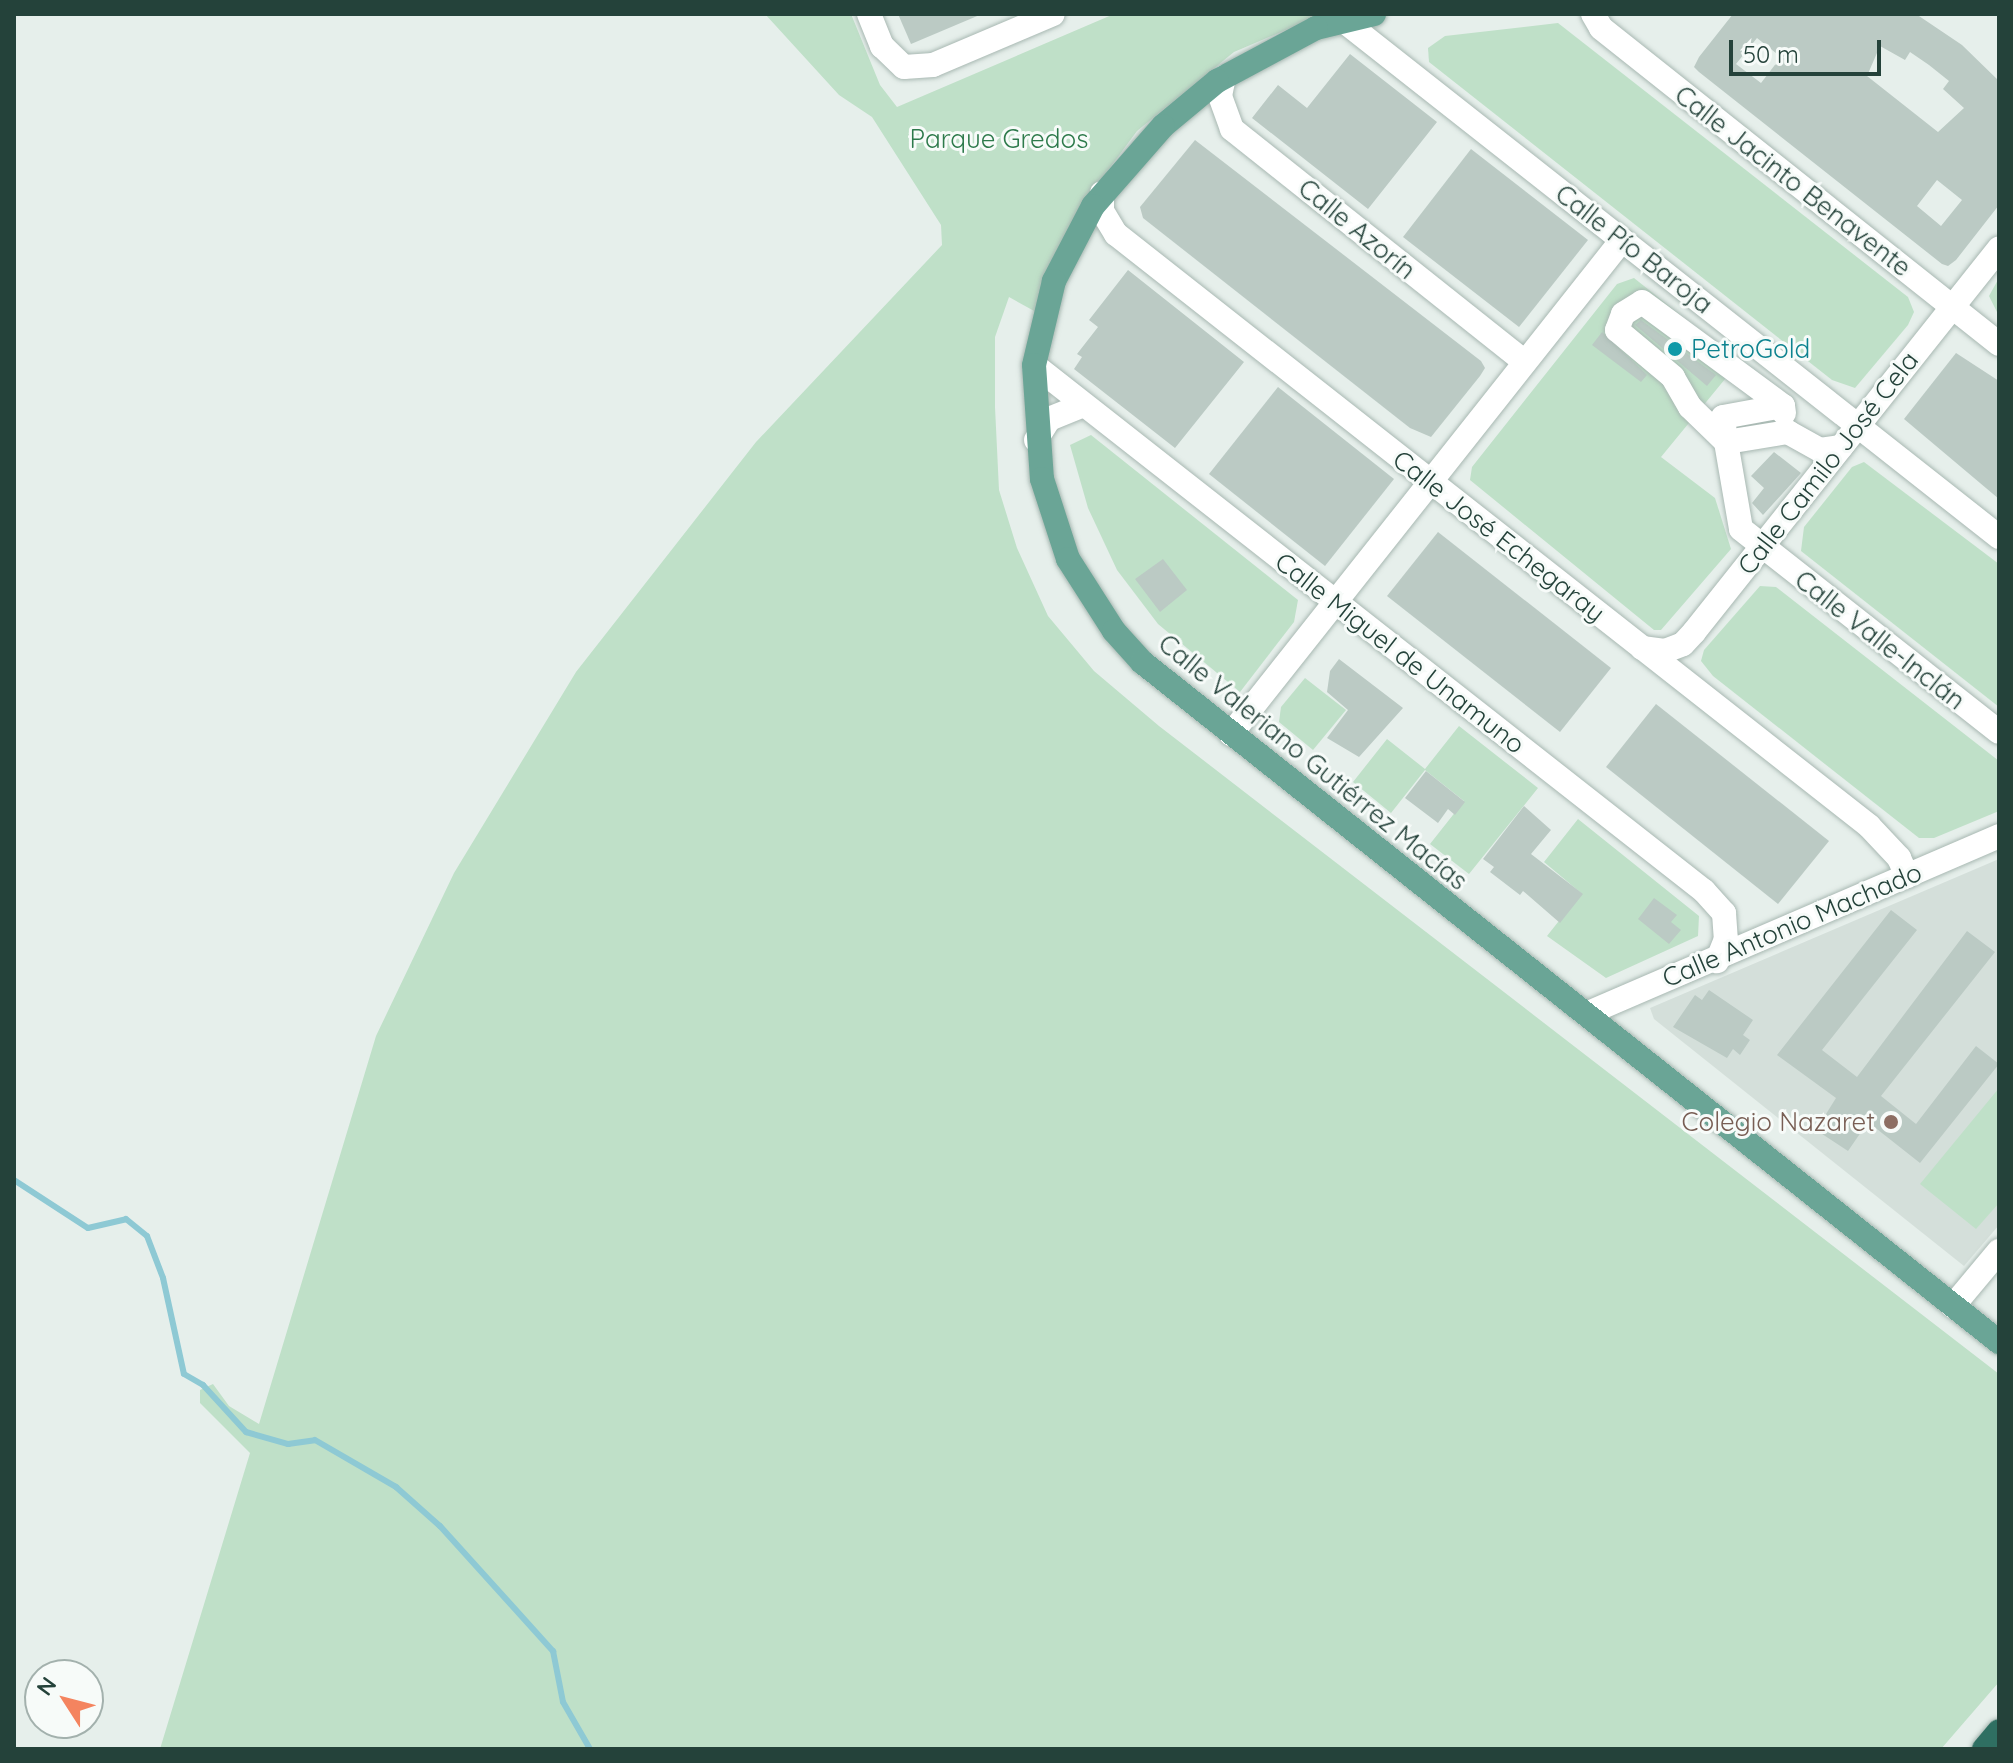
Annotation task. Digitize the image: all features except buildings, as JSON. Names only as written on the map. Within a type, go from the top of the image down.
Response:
[{"type":"highway","points":[[1984,1749],[1999,1731]]},
{"type":"main road","name":"Calle Valeriano Gutiérrez Macías","points":[[1374,14],[1344,21],[1273,47],[1224,77],[1163,126],[1102,193],[1054,281],[1034,365],[1036,440],[1052,516],[1088,595],[1142,662],[1999,1342]]},
{"type":"street","points":[[869,14],[882,46],[904,67],[933,65],[1053,14]]},
{"type":"street","name":"Calle Jacinto Benavente","points":[[1593,14],[1601,28],[1999,344]]},
{"type":"street","name":"Calle Pío Baroja","points":[[1344,21],[1999,537]]},
{"type":"street","name":"Calle Azorín","points":[[1224,77],[1220,96],[1232,129],[1525,362]]},
{"type":"street","name":"Calle José Echegaray","points":[[1102,193],[1102,211],[1116,234],[1869,826],[1899,858],[1907,876]]},
{"type":"street","points":[[1231,734],[1622,240]]},
{"type":"street","name":"Calle Camilo José Cela","points":[[1642,648],[1665,651],[1683,644],[1999,248]]},
{"type":"street","points":[[1726,442],[1690,407],[1673,377],[1617,330],[1623,314],[1642,302],[1783,406],[1788,432]]},
{"type":"street","name":"Calle Miguel de Unamuno","points":[[1034,365],[1704,891],[1724,913],[1726,939],[1717,961]]},
{"type":"street","points":[[1036,440],[1049,419],[1083,405]]},
{"type":"street","points":[[1726,442],[1723,417],[1783,406]]},
{"type":"street","points":[[1726,442],[1788,432],[1820,450],[1841,447]]},
{"type":"street","name":"Calle Valle-Inclán","points":[[1726,442],[1741,529],[1761,548],[1999,732]]},
{"type":"street","name":"Calle Antonio Machado","points":[[1586,1014],[1717,961],[1999,836]]},
{"type":"street","points":[[1953,1306],[1999,1251]]},
{"type":"shaded area","name":"Colegio Nazaret","points":[[1999,859],[1999,1225],[1964,1266],[1654,1019],[1650,1008]]},
{"type":"green space","name":"Parque Gredos","points":[[765,14],[851,14],[880,85],[897,107],[1114,14],[1323,14],[1234,52],[1137,131],[1075,215],[1036,312],[1009,297],[995,337],[995,407],[999,490],[1017,548],[1048,616],[1094,671],[1159,726],[1999,1374],[1999,1682],[1941,1749],[160,1749],[250,1453],[200,1403],[200,1390],[213,1384],[229,1406],[259,1424],[376,1036],[454,873],[576,672],[756,442],[942,245],[941,225],[872,117],[839,95]]},
{"type":"green space","points":[[1558,23],[1908,297],[1914,312],[1908,325],[1855,388],[1832,380],[1429,62],[1428,48],[1445,36]]},
{"type":"green space","points":[[1634,278],[1739,362],[1661,457],[1715,498],[1731,549],[1661,630],[1654,630],[1470,480],[1472,467],[1617,284]]},
{"type":"green space","points":[[1999,278],[1999,316],[1989,296]]},
{"type":"green space","points":[[1091,435],[1298,600],[1294,622],[1240,692],[1158,624],[1117,570],[1088,508],[1070,445]]},
{"type":"green space","points":[[1864,462],[1999,564],[1999,707],[1801,551],[1804,527],[1852,467]]},
{"type":"green space","points":[[1760,586],[1776,587],[1999,761],[1999,811],[1934,838],[1919,838],[1713,676],[1701,661],[1704,650]]},
{"type":"green space","points":[[1305,678],[1346,710],[1313,750],[1279,722],[1281,707]]},
{"type":"green space","points":[[1459,726],[1538,788],[1469,874],[1430,844],[1464,801],[1425,770],[1391,813],[1353,782],[1387,739],[1425,769]]},
{"type":"green space","points":[[1578,819],[1699,916],[1698,936],[1606,978],[1547,936],[1581,893],[1544,862]]},
{"type":"green space","points":[[1999,1088],[1999,1203],[1976,1229],[1920,1184]]},
{"type":"waterway","points":[[14,1180],[88,1228],[126,1219],[147,1236],[163,1278],[184,1374],[203,1385],[246,1432],[288,1444],[315,1440],[396,1487],[440,1526],[553,1651],[563,1702],[590,1749]]},
{"type":"place","name":"PetroGold","points":[[1675,349]]},
{"type":"place","name":"Colegio Nazaret","points":[[1891,1122]]}]
